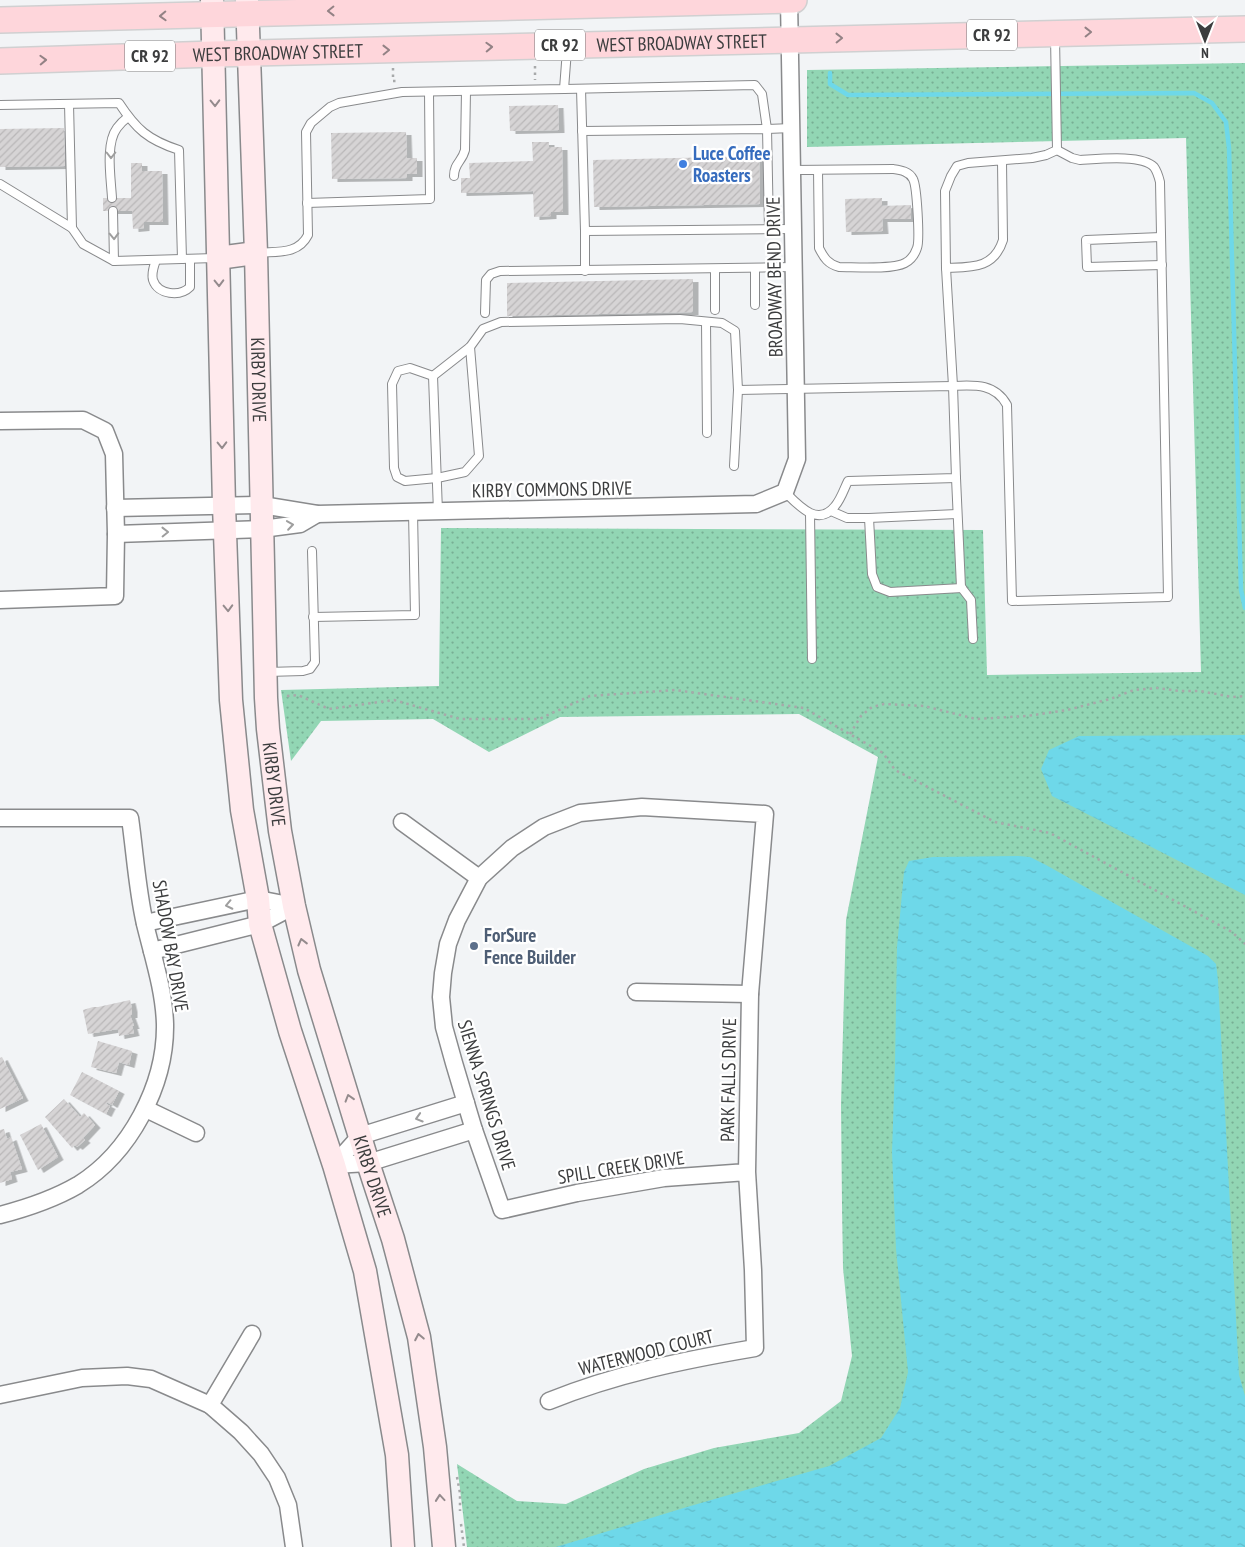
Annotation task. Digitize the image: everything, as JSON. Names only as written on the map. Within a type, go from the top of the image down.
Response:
[{"type":"main road","name":"WEST BROADWAY STREET","points":[[0,20],[248,6],[794,0]]},
{"type":"main road","name":"KIRBY DRIVE","points":[[248,6],[268,729],[276,803],[294,906],[309,970],[393,1239],[419,1336],[435,1447],[444,1547]]},
{"type":"main road","name":"KIRBY DRIVE","points":[[212,7],[224,505],[232,709],[242,810],[258,899],[260,924],[290,1031],[334,1165],[364,1271],[397,1455],[403,1547]]},
{"type":"main road","name":"WEST BROADWAY STREET","points":[[0,61],[1245,28]]},
{"type":"main road","points":[[218,258],[256,253]]},
{"type":"street","name":"BROADWAY BEND DRIVE","points":[[785,492],[797,459],[789,0]]},
{"type":"street","points":[[0,421],[83,420],[105,431],[114,454],[116,534],[115,596],[0,600]]},
{"type":"street","name":"KIRBY COMMONS DRIVE","points":[[115,508],[262,505],[318,514],[438,512],[756,504],[785,492]]},
{"type":"street","name":"KIRBY COMMONS DRIVE","points":[[116,534],[262,529],[300,524],[318,514]]},
{"type":"street","name":"PARK FALLS DRIVE","points":[[479,878],[520,842],[544,828],[580,813],[642,807],[765,814],[750,994],[746,1172],[753,1270],[755,1348]]},
{"type":"street","name":"SHADOW BAY DRIVE","points":[[0,818],[130,818],[138,887],[162,998],[165,1037],[159,1070],[146,1109],[125,1142],[104,1164],[80,1184],[51,1199],[0,1215]]},
{"type":"street","points":[[402,822],[479,878]]},
{"type":"street","name":"SIENNA SPRINGS DRIVE","points":[[479,878],[457,920],[448,944],[441,997],[444,1027],[474,1130],[502,1210]]},
{"type":"street","points":[[145,923],[258,899],[294,906]]},
{"type":"street","points":[[152,951],[260,924],[294,906]]},
{"type":"street","points":[[636,992],[750,994]]},
{"type":"street","points":[[334,1165],[360,1136],[466,1103]]},
{"type":"street","points":[[146,1109],[196,1133]]},
{"type":"street","points":[[334,1165],[368,1163],[474,1130]]},
{"type":"street","name":"SPILL CREEK DRIVE","points":[[502,1210],[577,1193],[664,1178],[746,1172]]},
{"type":"street","points":[[210,1405],[252,1334]]},
{"type":"street","name":"WATERWOOD COURT","points":[[549,1401],[582,1388],[680,1361],[755,1348]]},
{"type":"street","points":[[0,1395],[82,1378],[127,1376],[151,1379],[210,1405],[241,1432],[261,1454],[277,1478],[288,1506],[294,1547]]},
{"type":"lane","points":[[1055,33],[1057,150]]},
{"type":"lane","points":[[564,89],[567,45]]},
{"type":"lane","points":[[256,253],[295,249],[303,244],[308,235],[306,132],[311,123],[322,112],[339,103],[402,92],[755,85],[762,94],[767,129],[770,229]]},
{"type":"lane","points":[[582,89],[585,271]]},
{"type":"lane","points":[[454,176],[454,168],[463,157],[465,150],[466,91]]},
{"type":"lane","points":[[307,203],[430,199],[428,92]]},
{"type":"lane","points":[[0,106],[119,102],[138,129],[179,150],[182,259]]},
{"type":"lane","points":[[70,104],[72,228]]},
{"type":"lane","points":[[112,198],[110,150],[116,129],[128,117]]},
{"type":"lane","points":[[582,131],[792,128]]},
{"type":"lane","points":[[973,639],[971,600],[962,588],[957,514],[944,192],[950,176],[957,166],[968,163],[1002,162],[1032,158],[1057,150]]},
{"type":"lane","points":[[738,390],[979,385],[992,389],[1002,396],[1007,405],[1012,601],[1168,597],[1160,182],[1155,168],[1146,162],[1131,159],[1080,160],[1057,150]]},
{"type":"lane","points":[[946,268],[974,267],[985,263],[1000,250],[1003,240],[1002,162]]},
{"type":"lane","points":[[792,170],[893,169],[904,171],[912,177],[916,188],[918,247],[912,258],[905,263],[893,266],[840,267],[831,264],[823,257],[819,248],[818,170]]},
{"type":"lane","points":[[0,184],[72,228],[83,244],[114,261],[218,258]]},
{"type":"lane","points":[[112,211],[114,261]]},
{"type":"lane","points":[[585,231],[793,229]]},
{"type":"lane","points":[[1161,237],[1086,240],[1087,267],[1162,265]]},
{"type":"lane","points":[[156,260],[153,279],[162,290],[175,294],[185,292],[190,288],[190,259]]},
{"type":"lane","points":[[485,312],[486,280],[491,274],[500,271],[715,270],[794,267]]},
{"type":"lane","points":[[754,268],[755,305]]},
{"type":"lane","points":[[715,270],[715,310]]},
{"type":"lane","points":[[433,376],[470,346],[482,329],[501,322],[680,319],[722,323],[735,332],[738,390],[734,466]]},
{"type":"lane","points":[[706,322],[707,433]]},
{"type":"lane","points":[[433,376],[410,368],[398,371],[392,384],[394,468],[397,476],[405,481],[437,478],[465,472],[479,456],[470,346]]},
{"type":"lane","points":[[433,376],[438,512]]},
{"type":"lane","points":[[785,492],[802,509],[810,514],[821,515],[831,511],[837,504],[848,481],[956,478]]},
{"type":"lane","points":[[831,511],[847,518],[957,514]]},
{"type":"lane","points":[[314,617],[415,615],[413,512]]},
{"type":"lane","points":[[810,514],[812,659]]},
{"type":"lane","points":[[869,518],[872,574],[877,587],[890,592],[962,588]]},
{"type":"lane","points":[[267,672],[303,671],[310,669],[315,662],[312,551]]},
{"type":"path","points":[[535,62],[536,89]]},
{"type":"path","points":[[393,66],[393,81],[402,81],[402,92]]},
{"type":"path","points":[[850,734],[861,716],[872,707],[884,704],[924,706],[976,719],[1027,716],[1067,710],[1110,699],[1134,690],[1157,688],[1200,691],[1232,697],[1245,696]]},
{"type":"path","points":[[287,696],[298,696],[329,709],[394,700],[460,719],[539,719],[590,696],[675,690],[804,708],[883,753],[895,770],[995,822],[1050,833],[1232,932],[1245,944]]},
{"type":"green space","points":[[1245,63],[1245,1547],[467,1547],[457,1464],[517,1501],[566,1504],[644,1469],[714,1448],[799,1433],[841,1401],[852,1356],[843,1268],[842,1205],[841,1105],[846,920],[878,757],[799,714],[560,717],[489,752],[433,719],[321,721],[291,761],[281,690],[439,686],[441,528],[983,530],[987,675],[1201,672],[1186,138],[807,147],[807,70]]},
{"type":"water","points":[[1245,735],[1245,895],[1052,796],[1041,769],[1049,750],[1079,736]]},
{"type":"water","points":[[933,857],[1030,857],[1046,865],[1208,956],[1216,964],[1239,1375],[1245,1396],[1245,1547],[556,1547],[829,1466],[881,1438],[900,1408],[908,1372],[896,1249],[892,1152],[897,947],[904,872],[909,861]]},
{"type":"building","points":[[558,105],[559,130],[510,131],[509,106]]},
{"type":"building","points":[[64,128],[65,166],[0,167],[0,129]]},
{"type":"building","points":[[406,132],[407,158],[417,158],[417,174],[407,174],[407,178],[332,179],[331,133]]},
{"type":"building","points":[[532,142],[549,142],[549,147],[562,147],[563,212],[551,212],[551,216],[534,217],[533,191],[461,193],[461,178],[470,178],[469,163],[533,161]]},
{"type":"building","points":[[759,156],[760,204],[594,207],[593,160]]},
{"type":"building","points":[[131,163],[142,163],[142,171],[162,171],[163,222],[144,222],[144,228],[133,229],[132,211],[103,211],[103,198],[131,198]]},
{"type":"building","points":[[882,198],[882,206],[911,205],[911,219],[882,219],[883,231],[846,232],[845,199]]},
{"type":"building","points":[[693,279],[693,312],[507,316],[507,283]]},
{"type":"building","points":[[130,1000],[132,1015],[130,1015],[134,1026],[132,1026],[134,1033],[119,1036],[118,1029],[88,1034],[83,1010]]},
{"type":"building","points":[[98,1041],[132,1051],[129,1065],[119,1062],[116,1073],[91,1067]]},
{"type":"building","points":[[2,1057],[23,1098],[0,1109],[0,1058]]},
{"type":"building","points":[[82,1072],[119,1091],[112,1105],[107,1102],[106,1104],[110,1106],[106,1114],[70,1095]]},
{"type":"building","points":[[64,1099],[80,1117],[84,1113],[95,1125],[83,1138],[85,1140],[77,1147],[75,1145],[72,1148],[45,1117]]},
{"type":"building","points":[[41,1124],[58,1157],[38,1170],[20,1135]]},
{"type":"building","points":[[4,1129],[7,1139],[11,1137],[22,1169],[10,1172],[12,1179],[0,1183],[0,1130]]},
{"type":"waterway","points":[[830,73],[830,84],[848,95],[1194,93],[1212,103],[1226,122],[1229,148],[1241,590],[1245,608]]},
{"type":"place","name":"Luce Coffee Roasters","points":[[683,164]]},
{"type":"place","name":"ForSure Fence Builder","points":[[474,946]]}]
